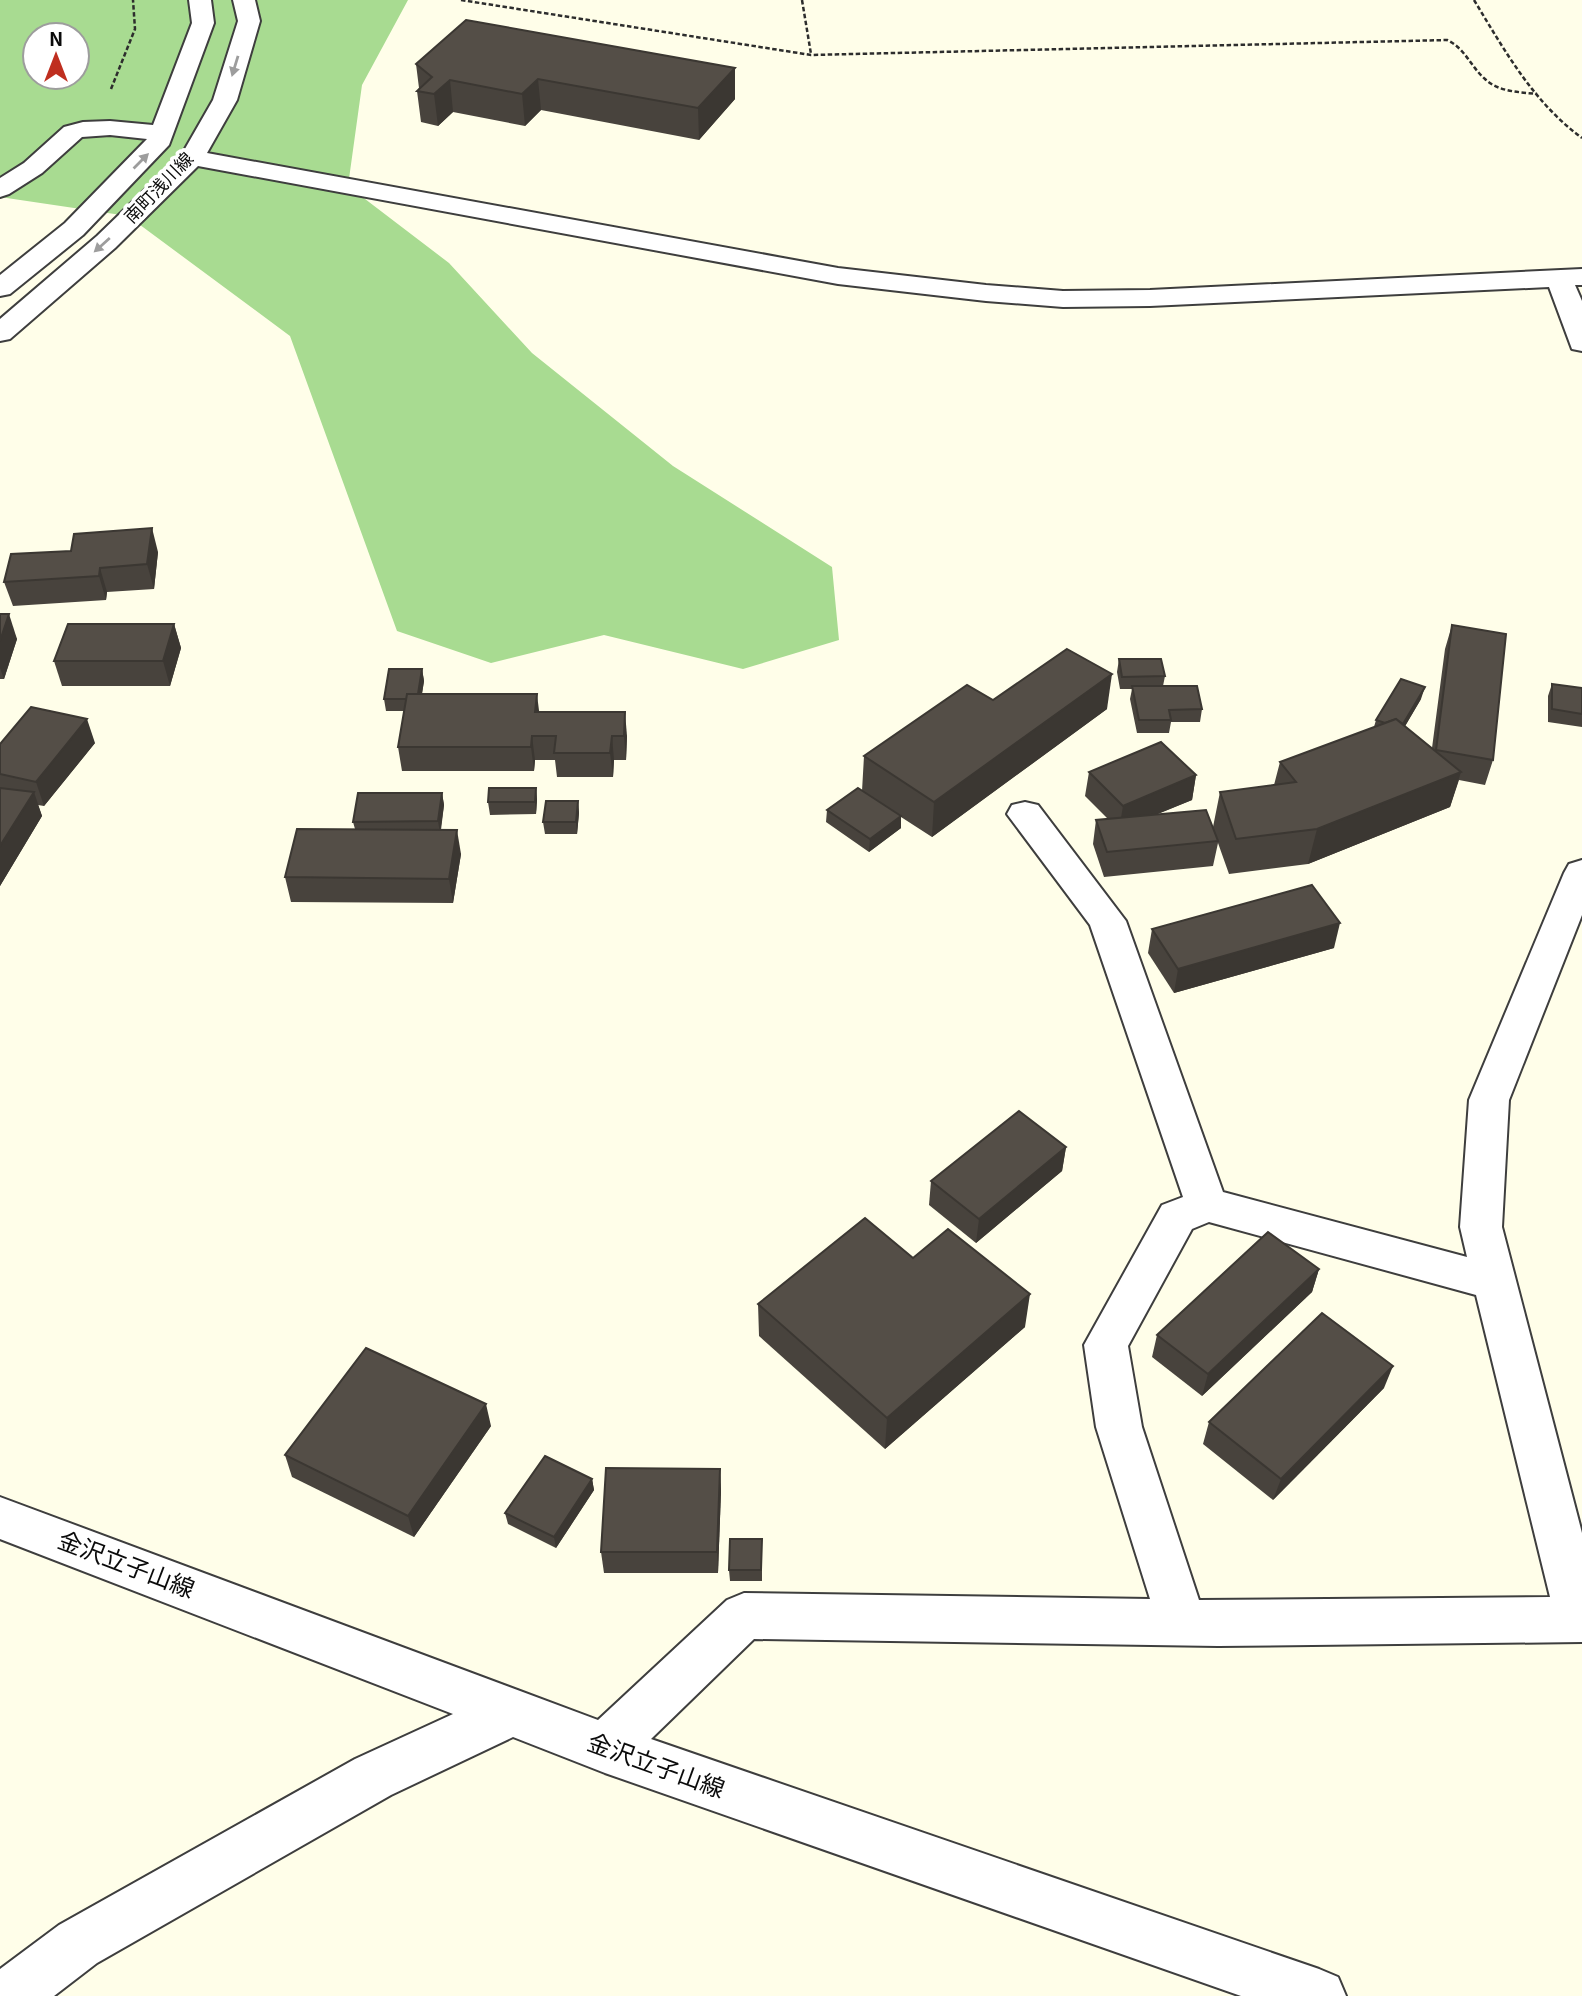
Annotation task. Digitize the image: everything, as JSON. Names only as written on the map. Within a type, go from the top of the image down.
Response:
[{"type":"street","name":"南町浅川線","points":[[0,288],[74,229],[157,145],[203,23],[201,0]]},
{"type":"street","name":"南町浅川線","points":[[0,333],[106,242],[192,158],[225,100],[249,21],[244,0]]},
{"type":"street","points":[[0,189],[33,168],[73,132],[91,127],[162,133]]},
{"type":"street","points":[[192,158],[838,276],[986,293],[1063,299],[1150,299],[1570,277],[1582,343]]},
{"type":"street","points":[[1025,814],[1107,921],[1207,1205]]},
{"type":"street","points":[[604,1748],[744,1616],[1182,1622],[1581,1619],[1481,1227],[1489,1100],[1582,873]]},
{"type":"street","points":[[1182,1622],[1119,1427],[1106,1345],[1177,1217],[1207,1205],[1494,1282]]},
{"type":"street","name":"金沢立子山線","points":[[0,1518],[604,1748],[1319,1996]]},
{"type":"street","points":[[9,1996],[78,1944],[373,1777],[512,1712]]},
{"type":"path","points":[[91,127],[132,41],[135,29],[133,0]]},
{"type":"path","points":[[461,0],[811,55],[1447,40],[1463,48],[1483,78],[1492,85],[1537,94]]},
{"type":"path","points":[[802,0],[811,55]]},
{"type":"path","points":[[1474,0],[1537,94],[1552,113],[1582,138]]},
{"type":"green space","points":[[0,0],[408,0],[362,85],[348,186],[449,263],[532,353],[673,466],[832,567],[839,640],[743,669],[604,635],[491,663],[397,631],[290,336],[128,216],[0,197]]},
{"type":"building","points":[[466,20],[735,68],[698,108],[538,79],[522,94],[450,80],[434,94],[417,91],[432,77],[416,64]]},
{"type":"building","points":[[152,528],[147,564],[100,568],[99,576],[4,582],[11,554],[71,551],[74,534]]},
{"type":"building","points":[[0,614],[9,614],[0,641]]},
{"type":"building","points":[[68,624],[174,624],[163,661],[54,661]]},
{"type":"building","points":[[1452,625],[1506,634],[1493,760],[1436,750]]},
{"type":"building","points":[[1067,649],[1112,674],[934,802],[864,756],[967,685],[993,700]]},
{"type":"building","points":[[1119,659],[1161,659],[1165,676],[1122,677]]},
{"type":"building","points":[[389,669],[422,669],[418,694],[407,694],[407,699],[384,699]]},
{"type":"building","points":[[1401,679],[1425,687],[1403,724],[1396,719],[1385,723],[1376,720]]},
{"type":"building","points":[[1552,684],[1582,688],[1582,714],[1552,709]]},
{"type":"building","points":[[1132,686],[1197,686],[1202,709],[1169,710],[1171,720],[1139,720]]},
{"type":"building","points":[[407,694],[537,694],[535,712],[625,712],[624,736],[612,736],[610,753],[554,753],[556,736],[532,736],[531,747],[398,747]]},
{"type":"building","points":[[31,707],[87,719],[36,782],[0,774],[0,744]]},
{"type":"building","points":[[1396,719],[1461,772],[1317,829],[1236,839],[1220,792],[1296,782],[1280,762]]},
{"type":"building","points":[[1161,742],[1196,775],[1123,806],[1089,772]]},
{"type":"building","points":[[0,788],[34,792],[0,846]]},
{"type":"building","points":[[489,788],[536,788],[535,802],[488,802]]},
{"type":"building","points":[[858,788],[901,816],[870,839],[827,810]]},
{"type":"building","points":[[358,793],[442,793],[438,821],[353,822]]},
{"type":"building","points":[[546,801],[578,801],[576,822],[543,822]]},
{"type":"building","points":[[1206,810],[1218,841],[1107,852],[1096,820]]},
{"type":"building","points":[[297,829],[457,830],[449,879],[285,877]]},
{"type":"building","points":[[1312,885],[1340,923],[1178,969],[1152,929]]},
{"type":"building","points":[[1019,1111],[1066,1147],[979,1219],[931,1181]]},
{"type":"building","points":[[865,1218],[913,1258],[948,1229],[1030,1294],[887,1418],[758,1304]]},
{"type":"building","points":[[1268,1232],[1319,1269],[1208,1374],[1157,1335]]},
{"type":"building","points":[[1322,1313],[1393,1366],[1281,1479],[1209,1422]]},
{"type":"building","points":[[366,1348],[486,1404],[408,1516],[285,1455]]},
{"type":"building","points":[[545,1456],[592,1479],[554,1537],[505,1513]]},
{"type":"building","points":[[606,1468],[720,1469],[717,1552],[601,1552]]},
{"type":"building","points":[[730,1539],[762,1539],[761,1570],[729,1570]]}]
